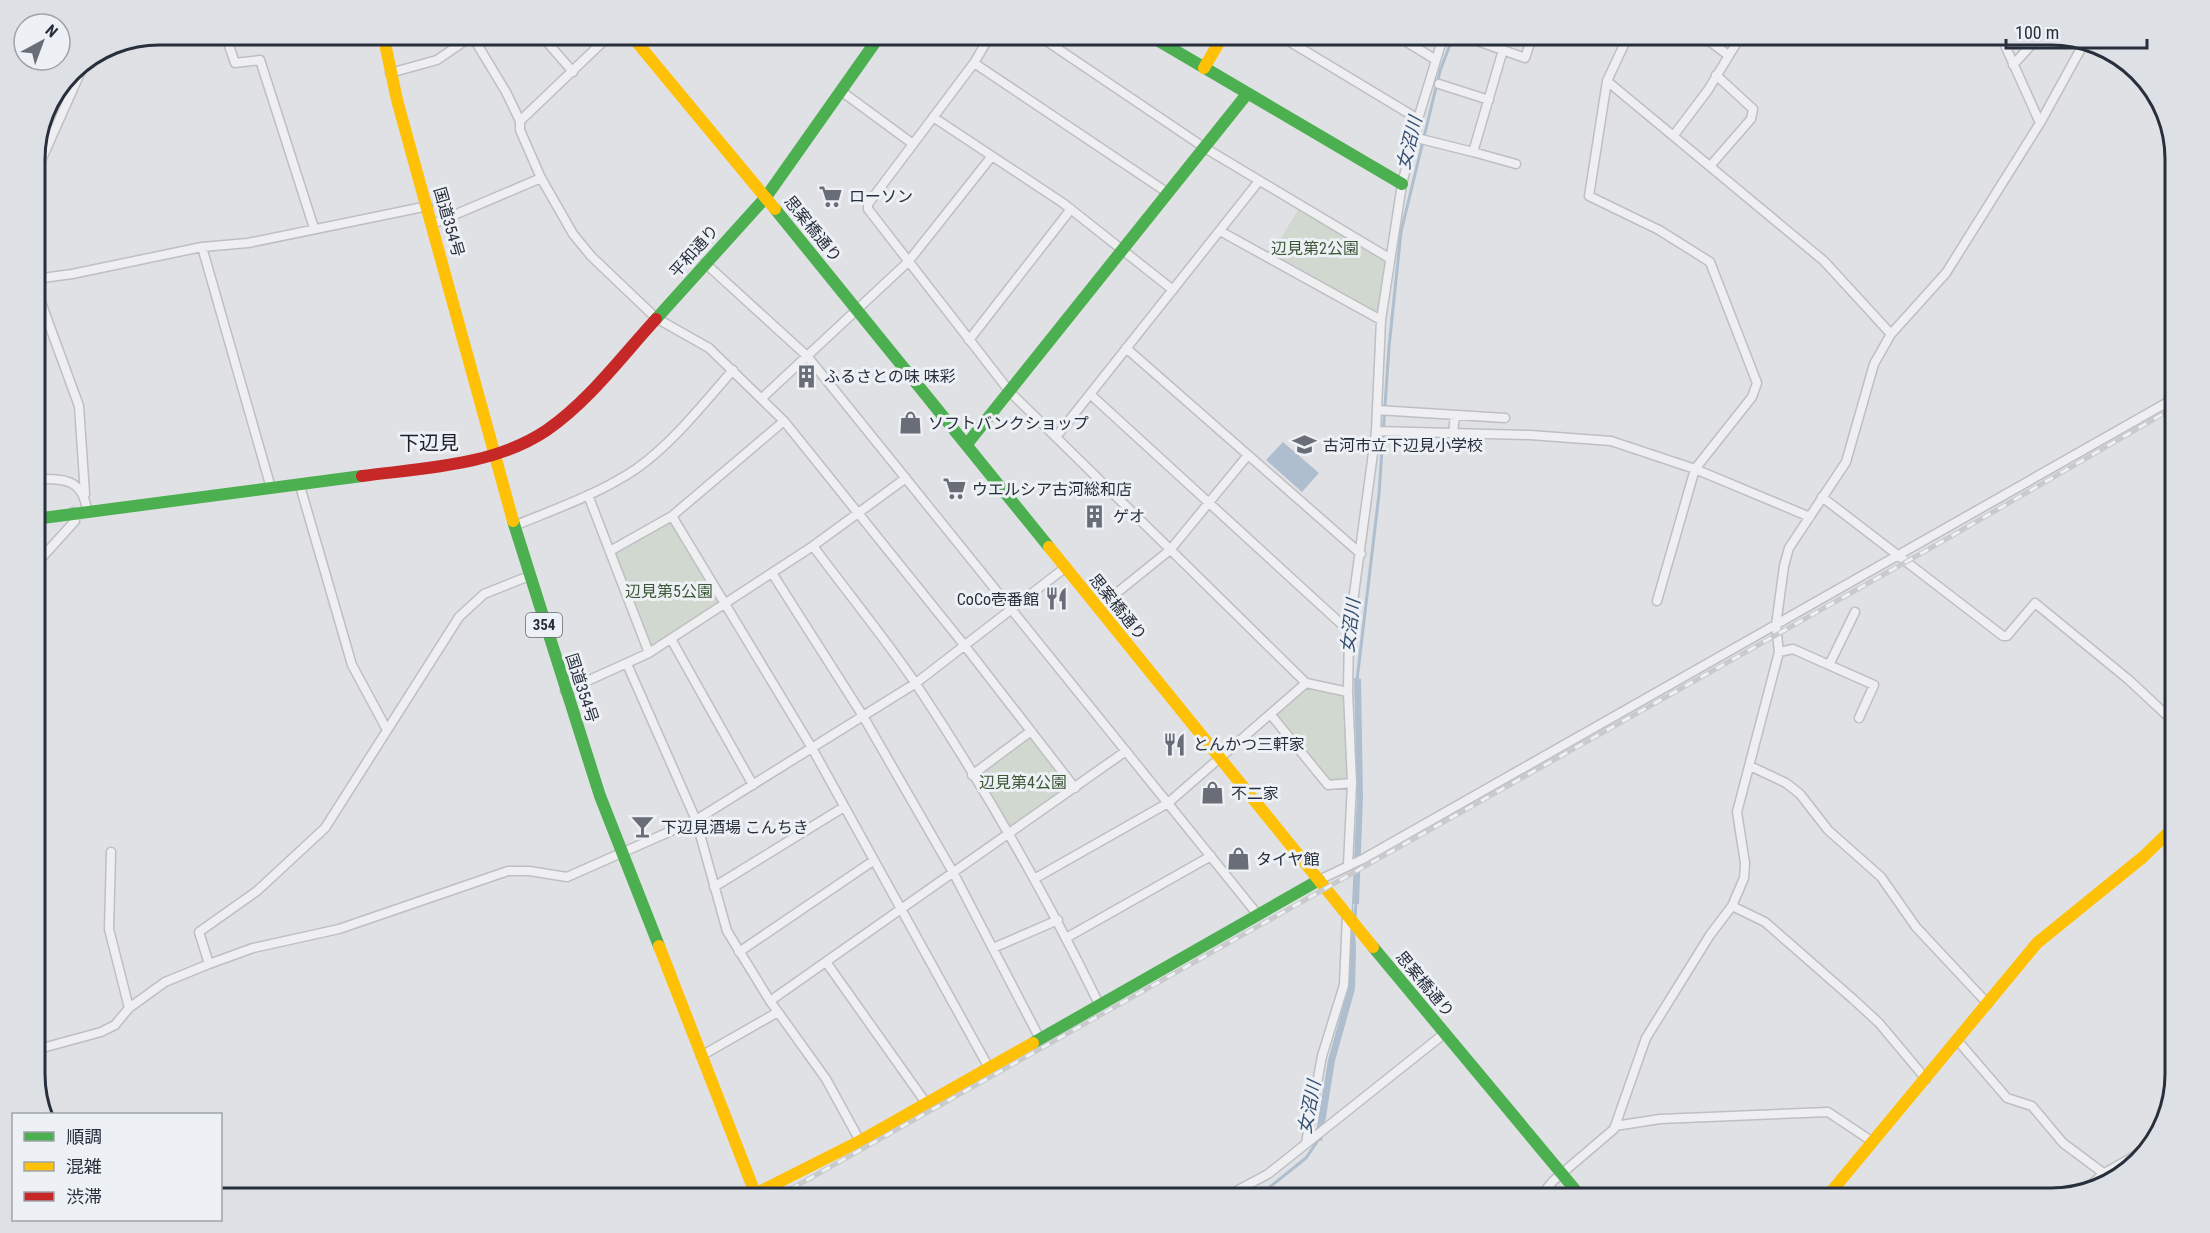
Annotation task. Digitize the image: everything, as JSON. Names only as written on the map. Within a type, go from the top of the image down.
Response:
[{"type":"main road","name":"国道354号","points":[[385,45],[390,73],[514,526],[565,691],[600,796],[750,1188]]},
{"type":"main road","name":"思案橋通り","points":[[639,45],[967,444],[1360,932],[1574,1188]]},
{"type":"main road","name":"平和通り","points":[[45,517],[87,510],[300,486],[455,464],[495,453],[546,431],[568,413],[766,197],[873,45]]},
{"type":"main road","points":[[1165,45],[1401,184]]},
{"type":"main road","points":[[1204,68],[1218,45]]},
{"type":"main road","points":[[967,444],[1247,94]]},
{"type":"main road","points":[[1834,1188],[2037,943],[2143,857],[2165,836]]},
{"type":"main road","points":[[770,1188],[860,1141],[1039,1037],[1319,880]]},
{"type":"street","points":[[229,45],[235,63],[260,60],[314,228]]},
{"type":"street","points":[[390,73],[436,60],[457,45]]},
{"type":"street","points":[[478,45],[492,67],[520,121],[520,130],[541,178],[573,234],[591,256],[656,318],[710,348],[784,422],[965,646],[1075,788]]},
{"type":"street","points":[[550,45],[573,72]]},
{"type":"street","points":[[520,121],[600,45]]},
{"type":"street","points":[[985,45],[974,63],[868,204],[868,208],[1010,393],[1306,683],[1348,692]]},
{"type":"street","points":[[1051,45],[1205,148],[1389,258]]},
{"type":"street","points":[[1294,45],[1418,119]]},
{"type":"street","points":[[1412,45],[1436,60]]},
{"type":"street","points":[[1351,864],[1349,632],[1376,431],[1381,320],[1401,184],[1441,45]]},
{"type":"street","points":[[1493,45],[1525,58],[1529,45]]},
{"type":"street","points":[[1624,45],[1607,81],[1589,196],[1659,230],[1710,262],[1757,383],[1752,397],[1695,469],[1657,601]]},
{"type":"street","points":[[1714,45],[1728,56]]},
{"type":"street","points":[[1674,135],[1735,45]]},
{"type":"street","points":[[2005,45],[2040,123]]},
{"type":"street","points":[[2013,65],[2031,45]]},
{"type":"street","points":[[1549,1188],[1616,1126],[1646,1038],[1710,935],[1732,906],[1744,878],[1745,863],[1737,812],[1779,652],[1776,625],[1780,590],[1789,548],[1846,462],[1874,364],[1891,334],[1946,273],[2040,123],[2081,49]]},
{"type":"street","points":[[1473,152],[1503,50]]},
{"type":"street","points":[[974,63],[1168,193]]},
{"type":"street","points":[[1711,165],[1751,119],[1753,109],[1716,75]]},
{"type":"street","points":[[45,151],[77,80]]},
{"type":"street","points":[[1607,81],[1824,261],[1891,334]]},
{"type":"street","points":[[1439,84],[1489,100]]},
{"type":"street","points":[[841,91],[913,144]]},
{"type":"street","points":[[933,117],[1071,209],[1173,290]]},
{"type":"street","points":[[1413,137],[1516,164]]},
{"type":"street","points":[[762,398],[908,262],[992,156]]},
{"type":"street","points":[[433,224],[541,178]]},
{"type":"street","points":[[1056,437],[1259,181]]},
{"type":"street","points":[[45,278],[202,247],[248,243],[428,206]]},
{"type":"street","points":[[969,340],[1071,209]]},
{"type":"street","points":[[1220,231],[1381,320]]},
{"type":"street","points":[[202,247],[271,489]]},
{"type":"street","points":[[705,264],[807,356],[1258,915]]},
{"type":"street","points":[[45,313],[79,406],[87,510]]},
{"type":"street","points":[[1126,348],[1361,554]]},
{"type":"street","points":[[514,526],[588,495],[637,468],[688,421],[733,370]]},
{"type":"street","points":[[1090,394],[1349,632]]},
{"type":"street","points":[[1319,880],[1363,859],[2165,404]]},
{"type":"street","points":[[1377,410],[1505,418]]},
{"type":"street","points":[[1453,433],[1455,415]]},
{"type":"street","points":[[610,551],[672,516],[784,422]]},
{"type":"street","points":[[1376,431],[1530,435],[1611,441],[1695,469],[1810,517]]},
{"type":"street","points":[[1098,608],[1170,550],[1248,455]]},
{"type":"street","points":[[565,691],[649,653],[813,546],[906,478]]},
{"type":"street","points":[[45,480],[68,481],[85,494]]},
{"type":"street","points":[[300,486],[352,665],[386,728]]},
{"type":"street","points":[[588,495],[649,653]]},
{"type":"street","points":[[1822,497],[2003,636],[2007,636],[2035,603],[2129,680],[2165,714]]},
{"type":"street","points":[[45,554],[75,521],[73,512]]},
{"type":"street","points":[[672,516],[812,748],[900,912],[989,1068]]},
{"type":"street","points":[[813,546],[916,683],[1058,920],[1099,1004]]},
{"type":"street","points":[[45,1047],[101,1032],[115,1025],[129,1008],[165,982],[252,948],[339,929],[508,871],[529,871],[567,877],[696,820],[916,683],[1066,567]]},
{"type":"street","points":[[771,573],[863,716],[954,874],[1039,1037]]},
{"type":"street","points":[[209,964],[199,932],[257,891],[325,828],[386,728],[459,617],[484,594],[529,576]]},
{"type":"street","points":[[1829,665],[1855,612]]},
{"type":"street","points":[[671,639],[753,785]]},
{"type":"street","points":[[1779,652],[1793,649],[1874,685],[1859,718]]},
{"type":"street","points":[[627,664],[696,820],[727,931],[770,1001],[826,1079],[860,1141]]},
{"type":"street","points":[[1034,879],[1168,803],[1306,683]]},
{"type":"street","points":[[1271,715],[1328,785],[1352,783]]},
{"type":"street","points":[[972,775],[1031,731]]},
{"type":"street","points":[[770,1001],[900,912],[1126,751]]},
{"type":"street","points":[[1750,766],[1786,783],[1800,794],[1828,830],[1881,877],[1916,927],[1988,1004]]},
{"type":"street","points":[[714,887],[844,807]]},
{"type":"street","points":[[111,852],[110,929],[129,1008]]},
{"type":"street","points":[[1066,938],[1210,856]]},
{"type":"street","points":[[739,952],[873,861]]},
{"type":"street","points":[[1732,906],[1765,922],[1853,999],[1879,1023],[1926,1078]]},
{"type":"street","points":[[1310,1141],[1322,1056],[1344,985],[1349,917]]},
{"type":"street","points":[[993,948],[1058,920]]},
{"type":"street","points":[[826,962],[926,1103]]},
{"type":"street","points":[[701,1056],[778,1012]]},
{"type":"street","points":[[1242,1188],[1268,1174],[1445,1033]]},
{"type":"street","points":[[1958,1041],[2007,1098],[2032,1106],[2063,1143],[2103,1174]]},
{"type":"street","points":[[1616,1126],[1660,1119],[1828,1112],[1873,1142]]},
{"type":"street","points":[[2100,1176],[2118,1165]]},
{"type":"green space","name":"辺見第2公園","points":[[1301,205],[1389,258],[1381,320],[1269,258]]},
{"type":"green space","name":"辺見第5公園","points":[[672,516],[725,603],[649,653],[610,551]]},
{"type":"green space","points":[[1306,683],[1348,692],[1352,783],[1328,785],[1271,715]]},
{"type":"green space","name":"辺見第4公園","points":[[1031,731],[1075,788],[1009,835],[972,775]]},
{"type":"water","points":[[1283,442],[1319,473],[1302,492],[1266,460]]},
{"type":"water","points":[[1354,678],[1361,679],[1363,797],[1359,904],[1353,904],[1356,948],[1355,989],[1335,1061],[1322,1141],[1315,1139],[1328,1060],[1348,989],[1357,797]]},
{"type":"waterway","name":"女沼川","points":[[1357,680],[1379,494],[1389,347],[1401,232],[1440,71],[1450,45]]},
{"type":"waterway","name":"女沼川","points":[[1355,920],[1356,900]]},
{"type":"waterway","name":"女沼川","points":[[1268,1188],[1306,1158],[1319,1139]]},
{"type":"railway","points":[[793,1188],[1929,549],[2165,413]]},
{"type":"traffic: fast","points":[[656,319],[766,197],[873,45]]},
{"type":"traffic: fast","points":[[1166,45],[1402,184]]},
{"type":"traffic: fast","points":[[967,444],[1247,94]]},
{"type":"traffic: fast","points":[[775,209],[1049,547]]},
{"type":"traffic: fast","points":[[45,518],[362,476]]},
{"type":"traffic: fast","points":[[513,521],[600,796],[659,946]]},
{"type":"traffic: fast","points":[[1033,1043],[1319,880]]},
{"type":"traffic: fast","points":[[1373,947],[1574,1188]]},
{"type":"traffic: slow","points":[[385,45],[397,100],[513,521]]},
{"type":"traffic: slow","points":[[639,45],[775,209]]},
{"type":"traffic: slow","points":[[1204,68],[1218,45]]},
{"type":"traffic: slow","points":[[1049,547],[1373,947]]},
{"type":"traffic: slow","points":[[1834,1188],[2037,943],[2143,857],[2165,836]]},
{"type":"traffic: slow","points":[[659,946],[753,1188]]},
{"type":"traffic: slow","points":[[767,1188],[860,1141],[1033,1043]]},
{"type":"traffic: jam","points":[[362,476],[457,463],[481,458],[526,442],[547,430],[577,406],[605,378],[656,319]]},
{"type":"place","name":"ローソン","points":[[831,196]]},
{"type":"place","name":"ふるさとの味 味彩","points":[[806,376]]},
{"type":"place","name":"ソフトバンクショップ","points":[[910,423]]},
{"type":"place","name":"古河市立下辺見小学校","points":[[1305,445]]},
{"type":"place","name":"ウエルシア古河総和店","points":[[954,489]]},
{"type":"place","name":"ゲオ","points":[[1095,516]]},
{"type":"place","name":"CoCo壱番館","points":[[1057,599]]},
{"type":"place","name":"とんかつ三軒家","points":[[1175,744]]},
{"type":"place","name":"不二家","points":[[1213,793]]},
{"type":"place","name":"下辺見酒場 こんちき","points":[[643,827]]},
{"type":"place","name":"タイヤ館","points":[[1238,859]]},
{"type":"district","name":"下辺見","points":[[429,443]]}]
